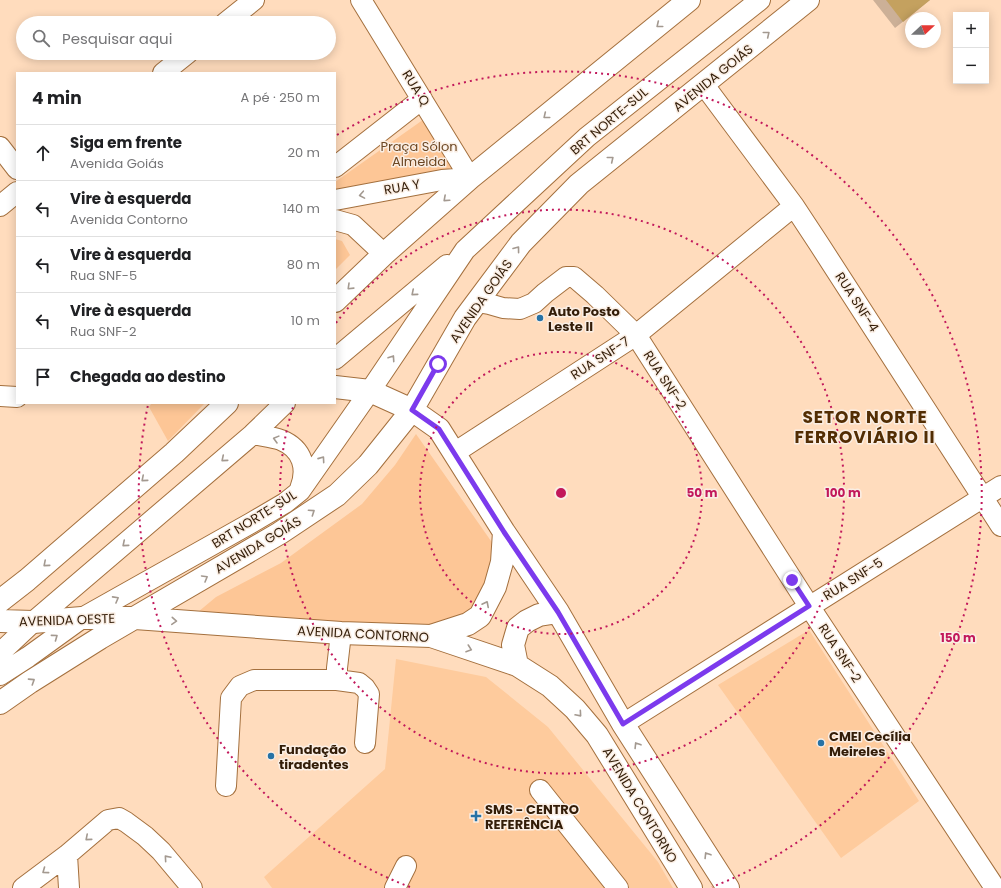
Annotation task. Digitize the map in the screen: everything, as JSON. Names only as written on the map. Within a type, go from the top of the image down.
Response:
[{"type":"main road","points":[[336,300],[384,254],[470,178],[689,0]]},
{"type":"main road","name":"AVENIDA GOIÁS","points":[[0,703],[30,682],[135,618],[280,533],[337,495],[368,465],[412,410],[465,318],[521,243],[579,184],[808,0]]},
{"type":"main road","points":[[336,387],[370,391],[412,410],[439,429],[504,532],[558,612],[623,724],[728,888]]},
{"type":"main road","points":[[0,601],[27,580],[174,453],[226,404]]},
{"type":"main road","points":[[431,636],[468,624],[480,616],[495,587],[502,562],[504,532]]},
{"type":"main road","points":[[517,665],[513,645],[518,628],[527,621],[539,615],[558,612]]},
{"type":"main road","name":"AVENIDA OESTE","points":[[0,621],[33,622],[82,618],[135,618]]},
{"type":"main road","name":"AVENIDA CONTORNO","points":[[135,618],[341,633],[431,636],[517,665],[550,686],[575,709],[597,735],[691,888]]},
{"type":"street","points":[[234,16],[254,0]]},
{"type":"street","name":"RUA Q","points":[[361,0],[470,178]]},
{"type":"street","points":[[336,358],[465,250],[587,137],[760,0]]},
{"type":"street","points":[[164,72],[179,60]]},
{"type":"street","name":"RUA SNF-4","points":[[704,85],[794,206],[1001,526]]},
{"type":"street","points":[[336,166],[422,98]]},
{"type":"street","points":[[0,147],[16,168]]},
{"type":"street","name":"RUA Y","points":[[336,200],[442,180],[470,178]]},
{"type":"street","points":[[0,206],[16,193]]},
{"type":"street","name":"RUA SNF-7","points":[[454,453],[636,335],[794,206]]},
{"type":"street","points":[[336,220],[353,226],[384,254]]},
{"type":"street","name":"BRT NORTE-SUL","points":[[0,675],[28,657],[82,618],[252,523],[285,503],[300,491],[370,391],[465,250]]},
{"type":"street","name":"RUA SNF-2","points":[[477,302],[503,308],[520,309],[534,303],[566,277],[574,277],[596,295],[636,335],[809,606],[995,888]]},
{"type":"street","points":[[0,396],[16,397]]},
{"type":"street","points":[[0,653],[33,622],[253,434],[284,404]]},
{"type":"street","points":[[253,434],[280,440],[292,446],[301,458],[304,469],[304,479],[300,491]]},
{"type":"street","name":"RUA SNF-5","points":[[623,724],[1001,486]]},
{"type":"street","points":[[337,680],[341,633]]},
{"type":"street","points":[[226,786],[231,698],[240,686],[254,680],[337,680],[358,683],[365,688],[368,694],[365,744]]},
{"type":"street","points":[[540,790],[618,888]]},
{"type":"street","points":[[23,888],[67,855],[108,820],[119,818],[145,836],[161,851],[192,888]]},
{"type":"street","points":[[67,855],[69,888]]},
{"type":"street","points":[[394,888],[406,866]]},
{"type":"shaded area","name":"CMEI Cecília Meireles","points":[[809,630],[919,801],[841,858],[718,685]]},
{"type":"shaded area","name":"SMS - CENTRO REFERÊNCIA","points":[[396,659],[486,677],[548,727],[658,862],[673,888],[272,888],[264,877],[385,769]]},
{"type":"green space","name":"Praça Sólon Almeida","points":[[427,117],[459,170],[336,195],[336,181]]},
{"type":"green space","points":[[336,239],[342,241],[350,255],[336,269]]},
{"type":"green space","points":[[151,404],[204,404],[168,441],[149,407]]},
{"type":"green space","points":[[416,434],[491,541],[496,558],[477,608],[442,628],[192,617],[216,597],[281,563],[362,504],[395,465]]},
{"type":"building","points":[[886,0],[930,0],[915,12],[905,12],[905,20],[903,22]]},
{"type":"place","name":"Auto Posto Leste II","points":[[540,318]]},
{"type":"place","name":"CMEI Cecília Meireles","points":[[821,743]]},
{"type":"place","name":"Fundação tiradentes","points":[[271,756]]},
{"type":"place","name":"SMS - CENTRO REFERÊNCIA","points":[[476,816]]},
{"type":"district","name":"SETOR NORTE FERROVIÁRIO II","points":[[865,427]]},
{"type":"route","points":[[438,364],[412,410],[439,429],[504,532],[558,612],[623,724],[809,606],[792,580]]}]
